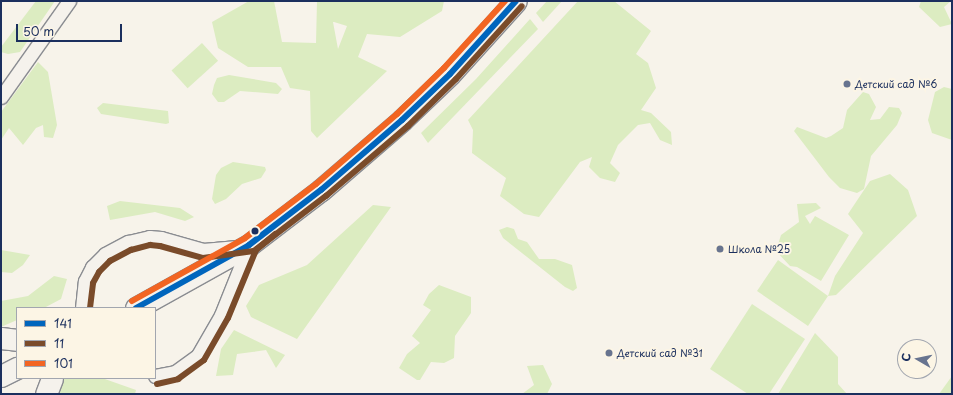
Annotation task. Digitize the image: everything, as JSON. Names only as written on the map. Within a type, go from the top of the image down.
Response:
[{"type":"main road","points":[[138,307],[249,245],[321,190],[402,120],[450,74],[516,1]]},
{"type":"main road","points":[[1,338],[16,340]]},
{"type":"main road","points":[[1,376],[16,368]]},
{"type":"main road","points":[[46,394],[52,379]]},
{"type":"street","points":[[1,97],[69,1]]},
{"type":"street","points":[[82,307],[85,281],[92,267],[105,254],[128,242],[149,237],[161,238],[203,250],[249,245],[221,315],[198,355],[175,372],[156,376]]},
{"type":"green space","points":[[36,1],[55,1],[20,52],[8,54],[1,52],[1,47]]},
{"type":"green space","points":[[249,1],[274,1],[282,42],[316,43],[317,1],[444,1],[442,11],[400,37],[367,34],[358,57],[387,71],[317,138],[311,131],[310,91],[290,88],[281,67],[248,67],[218,48],[212,22]],"holes":[[[333,22],[347,26],[338,49]]]},
{"type":"green space","points":[[547,1],[562,1],[543,22],[536,13]]},
{"type":"green space","points":[[578,1],[614,1],[651,31],[636,54],[648,63],[656,88],[641,110],[651,113],[671,132],[672,145],[660,140],[650,123],[638,125],[618,145],[610,163],[620,173],[615,182],[600,178],[589,167],[592,157],[580,162],[539,217],[524,214],[500,196],[506,178],[472,153],[473,130],[468,120]]},
{"type":"green space","points":[[921,1],[951,1],[944,7],[952,24],[940,27],[919,7]]},
{"type":"green space","points":[[530,19],[538,29],[428,143],[421,133],[476,79]]},
{"type":"green space","points":[[202,43],[218,61],[188,88],[172,70]]},
{"type":"green space","points":[[38,62],[48,72],[57,125],[53,138],[44,137],[43,125],[36,128],[23,145],[9,128],[1,140],[1,112]]},
{"type":"green space","points":[[229,75],[276,83],[282,89],[278,94],[240,91],[224,102],[218,102],[212,94],[214,85],[217,78]]},
{"type":"green space","points":[[944,87],[952,89],[952,140],[932,133],[928,120],[935,92]]},
{"type":"green space","points":[[863,92],[869,94],[876,107],[870,120],[880,119],[889,107],[899,108],[902,113],[897,125],[871,156],[864,189],[857,193],[840,188],[829,177],[794,131],[797,127],[826,138],[831,136],[843,128],[847,110]]},
{"type":"green space","points":[[103,103],[168,111],[169,123],[166,124],[101,114],[97,108]]},
{"type":"green space","points":[[233,162],[265,167],[266,170],[261,178],[242,184],[226,199],[215,204],[212,199],[216,175],[221,168]]},
{"type":"green space","points":[[890,174],[908,190],[917,216],[836,295],[828,296],[835,276],[863,233],[848,214],[870,181]]},
{"type":"green space","points":[[120,201],[180,208],[194,217],[185,221],[155,212],[110,220],[107,206]]},
{"type":"green space","points":[[816,203],[821,208],[805,216],[810,224],[815,216],[849,235],[821,281],[797,267],[790,266],[776,251],[781,235],[799,222],[797,204]]},
{"type":"green space","points":[[373,205],[391,207],[297,339],[251,317],[246,306],[259,285],[307,265]]},
{"type":"green space","points":[[507,227],[514,229],[518,239],[527,242],[539,259],[555,259],[572,265],[577,288],[573,291],[565,287],[503,238],[499,230]]},
{"type":"green space","points":[[1,250],[30,255],[23,265],[12,273],[1,272]]},
{"type":"green space","points":[[778,260],[828,296],[808,326],[757,291]]},
{"type":"green space","points":[[54,276],[67,279],[61,299],[46,307],[16,307],[16,320],[1,327],[1,301],[28,296]]},
{"type":"green space","points":[[439,285],[471,297],[471,313],[455,336],[454,358],[444,363],[431,362],[420,380],[417,380],[399,368],[407,354],[420,343],[412,336],[431,310],[423,305],[429,294]]},
{"type":"green space","points":[[752,304],[805,339],[769,394],[748,394],[710,369]]},
{"type":"green space","points":[[234,330],[285,355],[276,368],[266,350],[237,354],[233,375],[216,376],[221,349]]},
{"type":"green space","points":[[815,333],[838,357],[838,384],[847,394],[778,394]]},
{"type":"green space","points":[[543,365],[552,384],[547,394],[522,394],[534,385],[527,366]]},
{"type":"green space","points":[[952,376],[952,394],[939,394]]},
{"type":"green space","points":[[62,379],[105,379],[136,390],[135,394],[56,394]]},
{"type":"transit line","name":"101","points":[[132,301],[245,238],[316,184],[397,114],[444,68],[505,1]]},
{"type":"transit line","name":"141","points":[[138,307],[249,245],[321,190],[402,120],[450,74],[516,1]]},
{"type":"transit line","name":"11","points":[[90,307],[93,283],[99,272],[110,261],[131,250],[150,245],[160,246],[203,258],[254,251],[326,196],[408,126],[456,79],[522,6]]},
{"type":"transit line","name":"11","points":[[157,384],[178,379],[204,360],[228,318],[256,250],[275,234]]},
{"type":"place","name":"Детский сад №6","points":[[847,84]]},
{"type":"place","name":"Школа №25","points":[[720,249]]},
{"type":"place","name":"Детский сад №31","points":[[609,353]]}]
